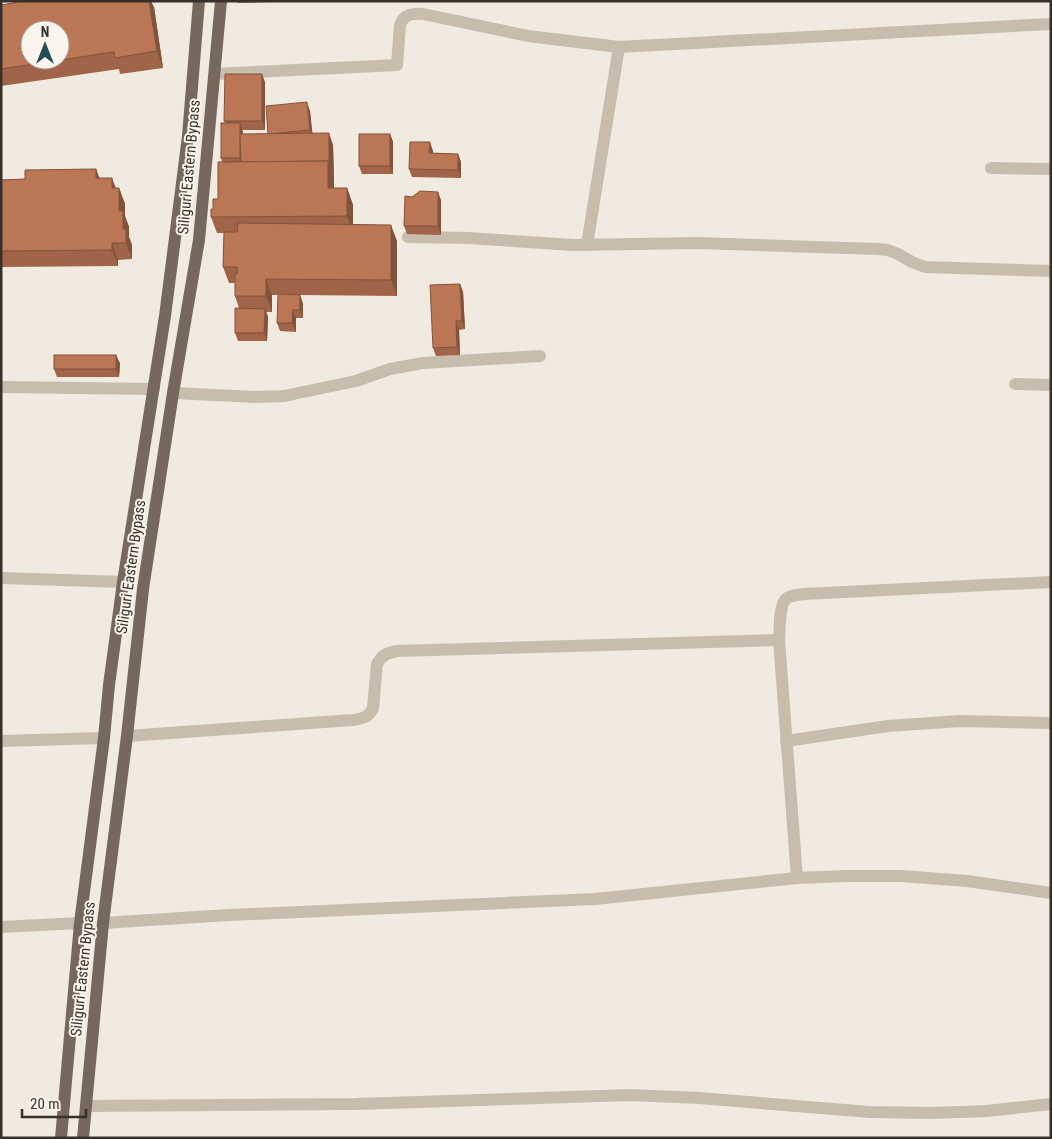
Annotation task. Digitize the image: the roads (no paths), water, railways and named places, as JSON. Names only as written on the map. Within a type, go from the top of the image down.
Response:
[{"type":"main road","name":"Siliguri Eastern Bypass","points":[[61,1138],[80,923],[123,582],[165,316],[188,136],[199,1]]},
{"type":"main road","name":"Siliguri Eastern Bypass","points":[[83,1138],[103,923],[127,736],[143,588],[199,240],[221,1]]},
{"type":"street","points":[[215,74],[397,65],[402,20],[407,15],[416,14],[528,36],[619,47],[1051,24]]},
{"type":"street","points":[[587,245],[619,47]]},
{"type":"street","points":[[991,168],[1051,169]]},
{"type":"street","points":[[408,236],[587,245],[698,243],[877,249],[888,250],[926,267],[1051,271]]},
{"type":"street","points":[[173,393],[255,398],[284,396],[356,381],[390,369],[423,363],[540,356]]},
{"type":"street","points":[[1015,384],[1051,385]]},
{"type":"street","points":[[1,386],[154,389]]},
{"type":"street","points":[[1,578],[123,582]]},
{"type":"street","points":[[797,878],[779,640],[781,610],[785,600],[793,596],[1051,582]]},
{"type":"street","points":[[127,736],[363,718],[370,714],[373,708],[377,664],[380,658],[387,653],[397,651],[779,640]]},
{"type":"street","points":[[786,741],[897,726],[960,721],[1051,723]]},
{"type":"street","points":[[1,741],[104,738]]},
{"type":"street","points":[[103,923],[229,915],[586,899],[797,878],[848,876],[901,876],[967,881],[1051,892]]},
{"type":"street","points":[[1,927],[80,923]]},
{"type":"street","points":[[86,1106],[356,1104],[630,1095],[690,1097],[870,1112],[931,1113],[986,1111],[1051,1104]]}]
